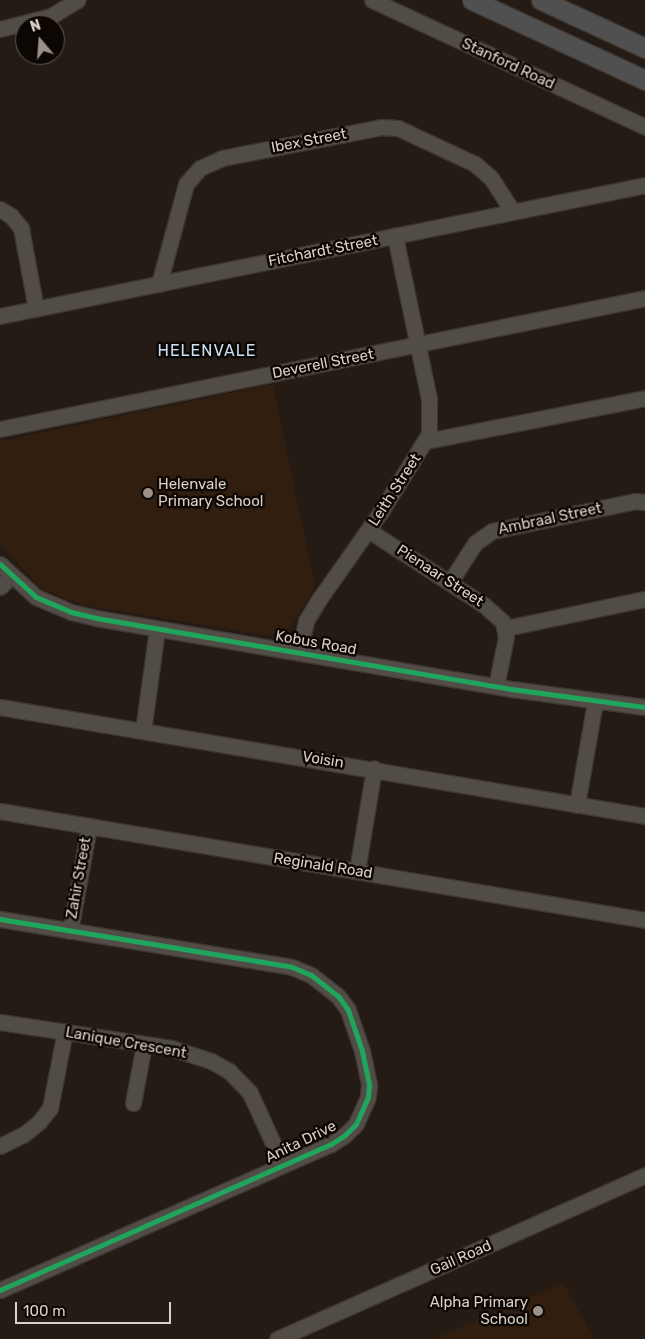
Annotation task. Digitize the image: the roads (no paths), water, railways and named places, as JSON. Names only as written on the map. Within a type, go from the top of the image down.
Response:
[{"type":"main road","points":[[472,0],[645,80]]},
{"type":"main road","points":[[541,0],[645,48]]},
{"type":"street","points":[[0,29],[52,16],[78,0]]},
{"type":"street","name":"Stanford Road","points":[[372,0],[645,127]]},
{"type":"street","name":"Ibex Street","points":[[159,284],[186,184],[200,168],[222,158],[382,127],[398,128],[475,164],[492,178],[512,212]]},
{"type":"street","name":"Fitchardt Street","points":[[0,316],[645,185]]},
{"type":"street","points":[[0,209],[11,216],[21,228],[36,309]]},
{"type":"street","points":[[395,236],[430,414],[426,441]]},
{"type":"street","name":"Deverell Street","points":[[0,429],[645,298]]},
{"type":"street","name":"Leith Street","points":[[299,652],[306,621],[426,441],[645,398]]},
{"type":"street","name":"Ambraal Street","points":[[450,582],[475,543],[492,530],[635,501],[645,502]]},
{"type":"street","name":"Pienaar Street","points":[[368,530],[484,605],[506,628]]},
{"type":"street","name":"Kobus Road","points":[[0,564],[36,597],[61,609],[157,629],[496,686],[595,702],[645,707]]},
{"type":"street","points":[[0,587],[11,576]]},
{"type":"street","points":[[496,686],[506,628],[645,599]]},
{"type":"street","points":[[143,731],[157,629]]},
{"type":"street","points":[[577,805],[595,702]]},
{"type":"street","name":"Voisin","points":[[0,707],[374,768],[645,816]]},
{"type":"street","points":[[357,871],[374,768]]},
{"type":"street","name":"Reginald Road","points":[[0,811],[645,920]]},
{"type":"street","name":"Zahir Street","points":[[70,931],[89,826]]},
{"type":"street","name":"Anita Drive","points":[[0,919],[292,967],[311,975],[338,996],[348,1010],[358,1036],[369,1085],[368,1097],[363,1112],[345,1136],[0,1290]]},
{"type":"street","name":"Lanique Crescent","points":[[0,1022],[144,1044],[211,1061],[229,1071],[250,1093],[283,1165]]},
{"type":"street","points":[[0,1146],[23,1134],[39,1122],[50,1108],[65,1031]]},
{"type":"street","points":[[133,1103],[144,1044]]},
{"type":"street","name":"Gail Road","points":[[277,1339],[644,1178]]},
{"type":"place","name":"Helenvale Primary School","points":[[148,493]]},
{"type":"place","name":"Alpha Primary School","points":[[538,1311]]},
{"type":"district","name":"HELENVALE","points":[[207,351]]}]
